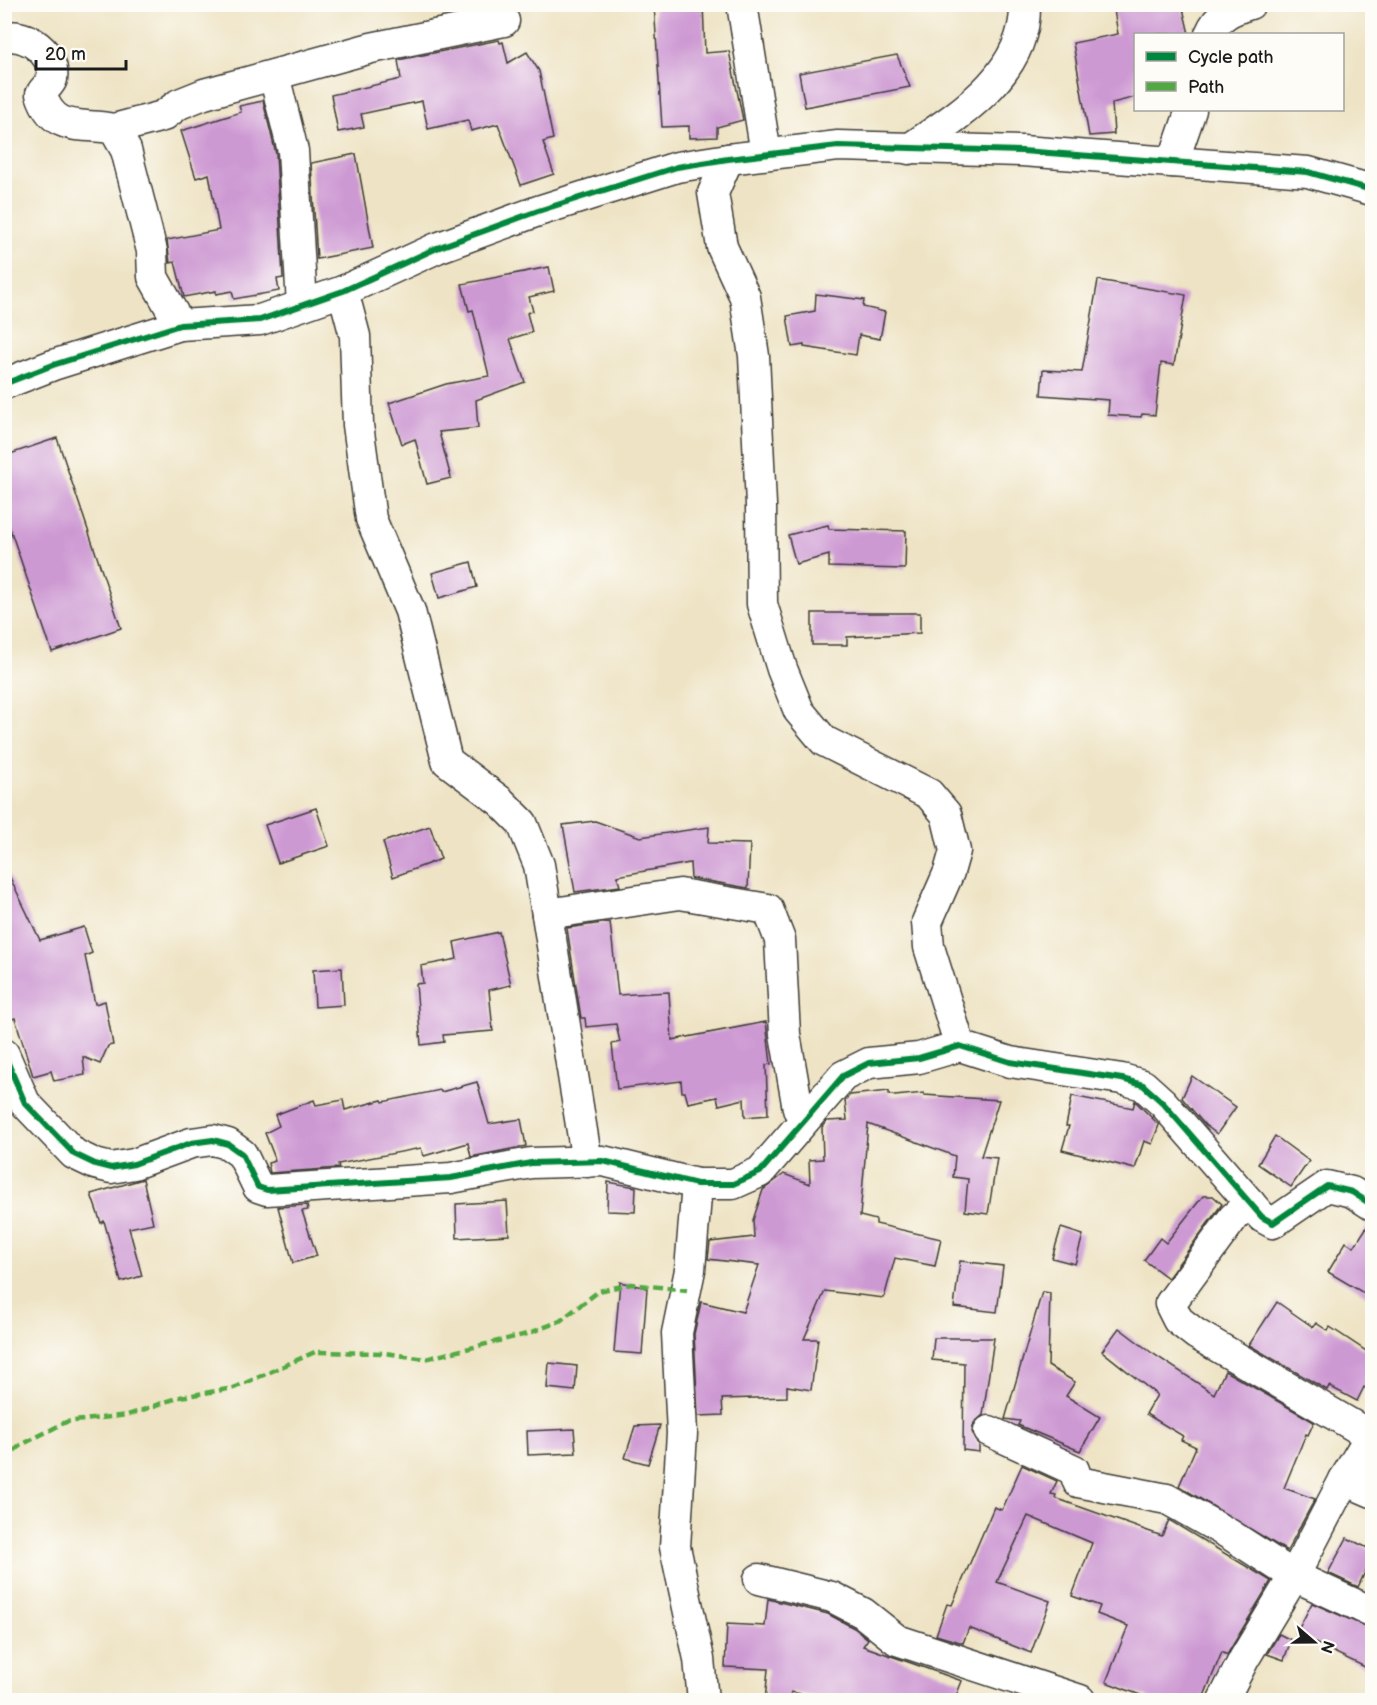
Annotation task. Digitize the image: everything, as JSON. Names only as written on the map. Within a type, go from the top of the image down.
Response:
[{"type":"street","points":[[742,4],[766,154]]},
{"type":"street","points":[[909,149],[964,111],[995,83],[1017,47],[1025,20],[1025,4]]},
{"type":"street","points":[[1211,33],[1221,17],[1231,10],[1250,4]]},
{"type":"street","points":[[4,37],[29,39],[46,55],[52,73],[51,82],[41,94],[45,107],[57,120],[71,125],[114,129],[163,116],[179,104],[204,94],[371,48],[504,21]]},
{"type":"street","points":[[274,75],[293,151],[302,305]]},
{"type":"street","points":[[1173,162],[1191,111]]},
{"type":"street","points":[[114,129],[126,150],[152,251],[153,277],[180,325]]},
{"type":"street","points":[[4,384],[52,365],[180,325],[260,320],[343,291],[437,248],[538,211],[677,167],[728,159],[838,146],[1022,152],[1308,172],[1372,190]]},
{"type":"street","points":[[728,159],[713,194],[722,247],[745,297],[754,356],[761,505],[762,604],[782,669],[800,711],[824,741],[929,794],[946,814],[955,851],[949,872],[927,922],[929,947],[960,1046]]},
{"type":"street","points":[[343,291],[355,336],[358,425],[371,519],[410,611],[447,761],[500,801],[522,823],[539,865],[587,1162]]},
{"type":"street","points":[[547,914],[680,894],[768,909],[780,940],[785,1034],[798,1109],[808,1116]]},
{"type":"street","points":[[4,1054],[25,1103],[74,1154],[95,1164],[111,1168],[134,1164],[191,1143],[213,1140],[228,1144],[242,1154],[258,1187],[267,1190],[451,1178],[531,1163],[587,1162],[614,1163],[697,1184],[734,1184],[760,1172],[843,1076],[869,1063],[919,1058],[960,1046],[1010,1062],[1122,1079],[1143,1085],[1163,1103],[1262,1217],[1273,1223],[1327,1186],[1352,1192],[1372,1205]]},
{"type":"street","points":[[697,1184],[690,1270],[677,1333],[682,1433],[675,1547],[699,1659],[703,1701]]},
{"type":"street","points":[[1224,1701],[1244,1659],[1294,1576],[1344,1480],[1372,1435],[1204,1340],[1178,1320],[1170,1304],[1233,1218],[1250,1203]]},
{"type":"street","points":[[989,1431],[1074,1470],[1078,1482],[1167,1499],[1229,1534],[1294,1576],[1372,1612]]},
{"type":"street","points":[[1344,1480],[1372,1492]]},
{"type":"street","points":[[759,1579],[832,1597],[862,1613],[897,1640],[1080,1701]]},
{"type":"building","points":[[654,4],[703,4],[705,53],[729,51],[743,120],[717,127],[717,137],[689,138],[689,126],[662,127]]},
{"type":"building","points":[[1113,4],[1182,4],[1189,33],[1134,33],[1134,98],[1112,103],[1114,134],[1089,136],[1073,43],[1118,34]]},
{"type":"building","points":[[499,40],[500,43],[503,42],[508,63],[527,52],[539,71],[553,139],[543,142],[554,174],[521,185],[498,124],[471,131],[468,120],[428,129],[422,101],[361,114],[364,127],[338,132],[331,95],[401,79],[398,60]]},
{"type":"building","points":[[897,55],[910,87],[805,107],[799,73]]},
{"type":"building","points":[[263,101],[276,154],[283,278],[277,279],[279,291],[234,299],[232,291],[216,294],[216,291],[184,297],[175,262],[170,263],[167,240],[219,230],[209,174],[196,178],[181,131],[241,112],[239,106]]},
{"type":"building","points":[[356,154],[373,248],[317,259],[311,163]]},
{"type":"building","points":[[549,267],[554,291],[529,297],[533,311],[527,313],[532,332],[510,339],[525,382],[476,400],[478,428],[439,432],[451,478],[427,484],[415,439],[402,444],[389,403],[446,384],[489,376],[473,310],[469,311],[462,284]]},
{"type":"building","points":[[1098,280],[1186,295],[1174,365],[1161,363],[1155,415],[1142,414],[1141,417],[1108,415],[1109,400],[1041,395],[1043,370],[1082,372]]},
{"type":"building","points":[[816,294],[864,300],[863,307],[885,312],[880,339],[859,335],[856,355],[804,347],[804,345],[792,347],[787,316],[815,311]]},
{"type":"building","points":[[57,438],[121,628],[52,652],[4,511],[4,456]]},
{"type":"building","points":[[828,525],[829,529],[906,531],[905,569],[829,567],[829,555],[796,564],[788,535]]},
{"type":"building","points":[[471,562],[477,587],[439,598],[432,573]]},
{"type":"building","points":[[812,613],[920,613],[920,633],[847,637],[847,645],[812,645]]},
{"type":"building","points":[[316,808],[329,846],[278,863],[265,825]]},
{"type":"building","points":[[595,821],[640,837],[709,827],[708,843],[750,844],[748,888],[691,878],[690,863],[617,876],[620,886],[575,892],[563,825]]},
{"type":"building","points":[[430,826],[441,859],[393,877],[383,842]]},
{"type":"building","points":[[4,865],[40,940],[84,927],[92,953],[85,956],[95,1004],[105,1001],[113,1045],[108,1046],[100,1064],[83,1057],[85,1075],[54,1081],[51,1071],[33,1076],[15,1018],[4,1022]]},
{"type":"building","points":[[610,922],[618,995],[669,992],[672,1040],[766,1022],[771,1064],[766,1065],[768,1115],[745,1117],[744,1099],[719,1105],[717,1097],[688,1103],[685,1092],[682,1092],[681,1081],[617,1089],[612,1044],[620,1042],[616,1024],[586,1027],[585,1018],[581,1018],[567,928]]},
{"type":"building","points":[[499,932],[511,985],[489,990],[493,1031],[443,1035],[444,1042],[421,1045],[416,984],[423,983],[421,966],[457,959],[454,942]]},
{"type":"building","points":[[342,968],[344,1005],[315,1007],[313,970]]},
{"type":"building","points":[[1192,1076],[1236,1107],[1217,1134],[1205,1125],[1182,1098]]},
{"type":"building","points":[[477,1082],[489,1124],[521,1119],[526,1146],[471,1157],[468,1143],[424,1156],[421,1148],[338,1164],[339,1168],[270,1173],[268,1163],[275,1161],[265,1133],[279,1126],[275,1115],[314,1100],[316,1105],[343,1100],[345,1110],[382,1100],[383,1102],[440,1090],[441,1092]]},
{"type":"building","points":[[889,1091],[889,1094],[895,1096],[924,1093],[924,1095],[999,1100],[981,1156],[997,1158],[988,1214],[965,1211],[968,1179],[953,1177],[955,1156],[868,1124],[860,1216],[876,1220],[876,1224],[941,1239],[935,1266],[895,1258],[884,1298],[825,1291],[804,1339],[818,1339],[811,1390],[787,1386],[787,1397],[722,1399],[723,1415],[698,1416],[694,1334],[701,1302],[743,1312],[759,1265],[708,1259],[710,1242],[754,1237],[753,1220],[763,1190],[784,1174],[810,1184],[809,1160],[823,1159],[822,1127],[827,1121],[847,1120],[845,1100],[850,1095]]},
{"type":"building","points":[[1072,1096],[1133,1108],[1135,1101],[1159,1125],[1152,1144],[1144,1141],[1135,1169],[1062,1150],[1069,1126],[1066,1126]]},
{"type":"building","points":[[1275,1136],[1309,1161],[1291,1187],[1258,1164]]},
{"type":"building","points":[[143,1179],[153,1223],[129,1228],[142,1276],[121,1282],[104,1221],[101,1223],[91,1194]]},
{"type":"building","points":[[608,1182],[636,1187],[635,1212],[607,1211]]},
{"type":"building","points":[[1203,1196],[1213,1196],[1222,1204],[1168,1278],[1144,1260],[1160,1238],[1166,1243]]},
{"type":"building","points":[[507,1201],[509,1235],[457,1238],[456,1204]]},
{"type":"building","points":[[307,1205],[308,1210],[302,1211],[317,1256],[293,1263],[278,1207]]},
{"type":"building","points":[[1372,1222],[1372,1298],[1328,1272],[1346,1242],[1354,1247]]},
{"type":"building","points":[[1061,1228],[1083,1235],[1075,1264],[1052,1258]]},
{"type":"building","points":[[960,1261],[1003,1266],[997,1312],[954,1307]]},
{"type":"building","points":[[620,1282],[647,1288],[642,1354],[614,1352]]},
{"type":"building","points":[[1042,1292],[1050,1293],[1048,1366],[1075,1382],[1066,1396],[1100,1417],[1080,1451],[1018,1425],[1020,1421],[1005,1419]]},
{"type":"building","points":[[1277,1302],[1313,1327],[1316,1323],[1328,1331],[1330,1327],[1372,1355],[1372,1392],[1364,1387],[1357,1401],[1329,1386],[1327,1390],[1249,1345]]},
{"type":"building","points":[[1119,1328],[1214,1394],[1225,1371],[1314,1422],[1308,1435],[1306,1434],[1284,1488],[1315,1499],[1287,1551],[1179,1486],[1196,1447],[1181,1440],[1183,1436],[1146,1414],[1157,1395],[1102,1351]]},
{"type":"building","points":[[934,1338],[994,1338],[983,1415],[974,1423],[972,1432],[979,1445],[979,1452],[963,1450],[964,1363],[932,1360]]},
{"type":"building","points":[[549,1363],[577,1366],[575,1391],[547,1388]]},
{"type":"building","points":[[660,1425],[648,1464],[625,1458],[635,1426]]},
{"type":"building","points":[[574,1429],[576,1453],[528,1455],[527,1431]]},
{"type":"building","points":[[1022,1465],[1057,1481],[1051,1494],[1056,1495],[1055,1498],[1162,1536],[1169,1520],[1271,1581],[1227,1655],[1222,1652],[1202,1701],[1156,1701],[1106,1682],[1128,1626],[1097,1614],[1100,1606],[1072,1596],[1092,1543],[1028,1516],[997,1582],[1050,1601],[1031,1653],[969,1628],[963,1643],[936,1635],[947,1604],[952,1605],[994,1507],[1002,1510]]},
{"type":"building","points":[[1347,1538],[1372,1550],[1372,1557],[1358,1587],[1328,1573]]},
{"type":"building","points":[[768,1599],[828,1614],[854,1628],[868,1639],[863,1646],[962,1681],[954,1701],[838,1701],[791,1692],[788,1701],[765,1701],[768,1669],[725,1667],[727,1624],[765,1626]]},
{"type":"building","points":[[1312,1603],[1372,1629],[1372,1652],[1367,1668],[1296,1634]]},
{"type":"building","points":[[1279,1634],[1291,1640],[1284,1660],[1267,1654]]},
{"type":"marked path","points":[[4,1459],[21,1445],[66,1422],[128,1415],[180,1397],[234,1388],[315,1352],[385,1353],[425,1359],[527,1334],[560,1321],[599,1291],[631,1284],[687,1290]]},
{"type":"cycle path","points":[[4,384],[53,365],[180,325],[260,320],[343,291],[437,248],[538,211],[677,167],[728,159],[838,146],[1022,151],[1308,172],[1372,190]]},
{"type":"cycle path","points":[[4,1054],[25,1103],[74,1154],[95,1164],[111,1168],[134,1164],[191,1143],[213,1140],[228,1144],[242,1154],[258,1187],[267,1190],[451,1178],[531,1163],[603,1161],[697,1184],[733,1184],[760,1172],[843,1076],[869,1063],[919,1058],[960,1046],[1010,1062],[1122,1079],[1143,1085],[1163,1103],[1262,1217],[1273,1223],[1327,1186],[1352,1192],[1372,1205]]}]
